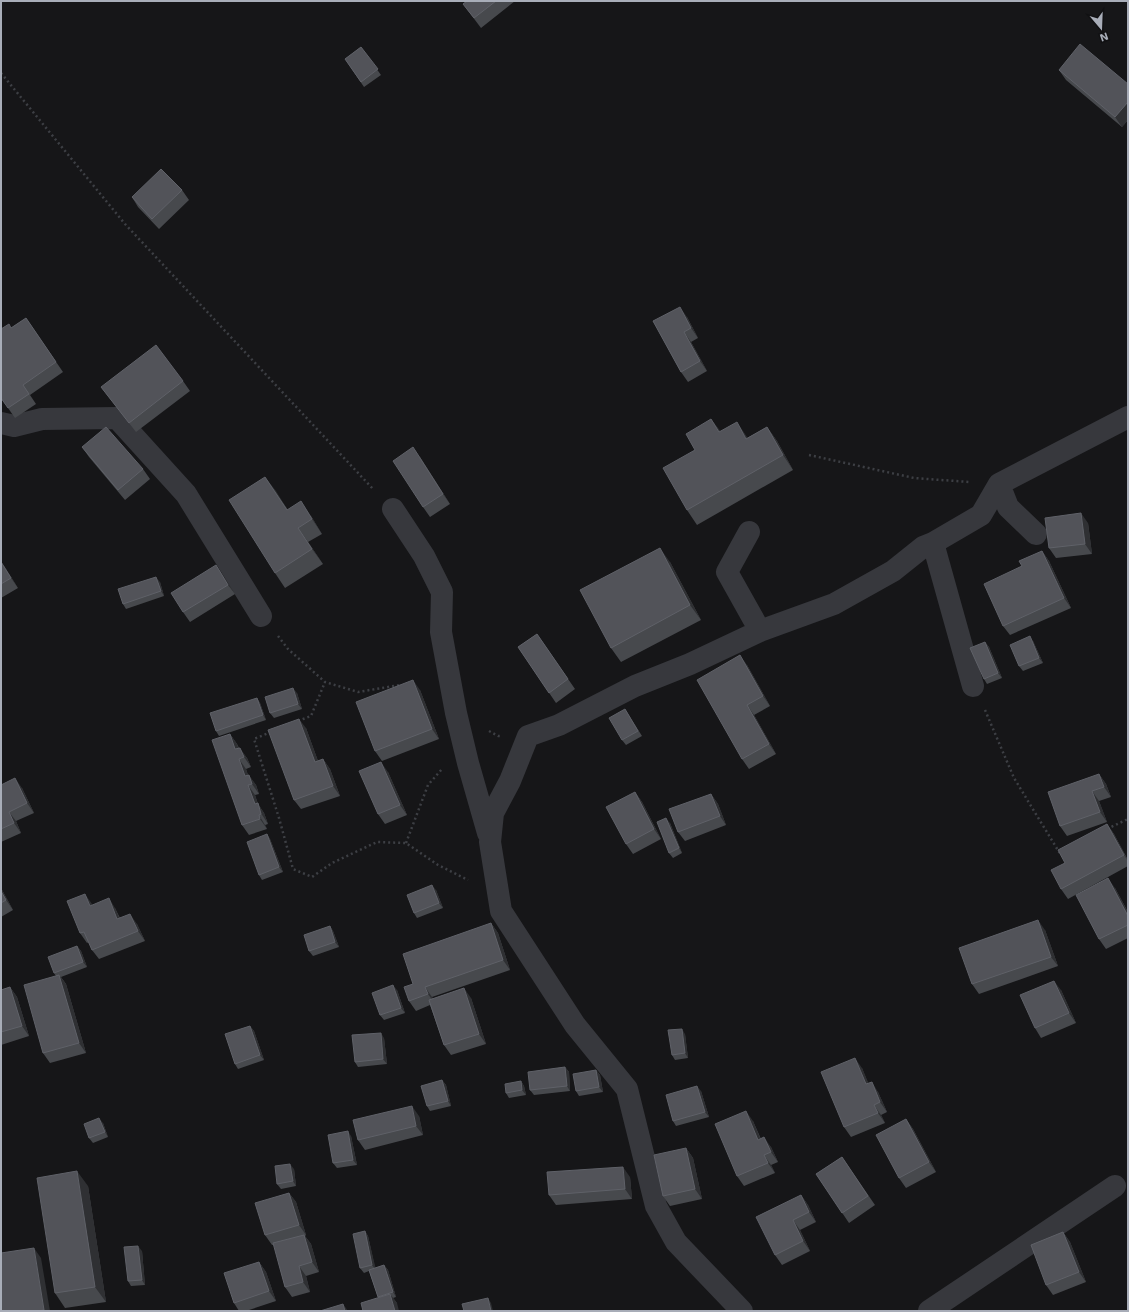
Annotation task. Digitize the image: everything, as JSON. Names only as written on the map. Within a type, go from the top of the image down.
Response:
[{"type":"street","points":[[490,842],[492,813],[510,781],[528,736],[559,725],[635,686],[690,664],[760,631],[834,604],[893,571],[923,547],[933,543],[981,515],[999,484],[1128,417]]},
{"type":"street","points":[[1,423],[14,426],[42,419],[117,418],[186,494],[261,616]]},
{"type":"street","points":[[999,484],[1008,507],[1036,534]]},
{"type":"street","points":[[392,509],[424,556],[442,592],[441,632],[456,713],[490,842],[501,911],[575,1025],[628,1089],[656,1206],[676,1242],[742,1311]]},
{"type":"street","points":[[748,532],[727,572],[760,631]]},
{"type":"street","points":[[933,543],[973,686]]},
{"type":"street","points":[[929,1311],[1114,1186]]},
{"type":"path","points":[[1,73],[125,224],[392,509]]},
{"type":"path","points":[[809,455],[914,478],[999,484]]},
{"type":"path","points":[[261,616],[288,649],[325,682],[358,692],[407,684]]},
{"type":"path","points":[[297,721],[311,716],[325,682]]},
{"type":"path","points":[[973,686],[1018,784],[1059,852],[1066,849]]},
{"type":"path","points":[[456,713],[498,736],[528,736]]},
{"type":"path","points":[[276,730],[254,739],[279,818],[293,869],[312,877],[332,863],[377,842],[406,843],[438,865],[471,881]]},
{"type":"path","points":[[406,843],[428,785],[464,745]]},
{"type":"path","points":[[1100,832],[1128,819]]},
{"type":"building","points":[[467,1],[496,1],[474,18],[463,4]]},
{"type":"building","points":[[1080,44],[1128,84],[1128,102],[1115,117],[1059,70]]},
{"type":"building","points":[[361,47],[378,69],[361,82],[345,59]]},
{"type":"building","points":[[161,169],[182,190],[152,219],[132,197]]},
{"type":"building","points":[[680,307],[691,328],[684,332],[700,361],[681,372],[653,321]]},
{"type":"building","points":[[26,318],[56,362],[23,385],[29,394],[8,408],[1,398],[1,329],[9,324],[11,328]]},
{"type":"building","points":[[156,345],[183,381],[129,423],[101,387]]},
{"type":"building","points":[[711,419],[719,432],[737,422],[746,439],[767,427],[783,455],[687,510],[663,468],[695,450],[686,434]]},
{"type":"building","points":[[106,427],[143,469],[118,490],[82,447]]},
{"type":"building","points":[[413,447],[443,494],[423,507],[393,461]]},
{"type":"building","points":[[265,477],[287,510],[301,501],[312,519],[298,528],[312,549],[275,573],[229,500]]},
{"type":"building","points":[[1081,513],[1085,544],[1049,548],[1045,518]]},
{"type":"building","points":[[660,548],[690,605],[611,648],[580,590]]},
{"type":"building","points":[[1042,551],[1064,598],[1003,626],[984,584],[1022,566],[1019,561]]},
{"type":"building","points":[[1,562],[11,578],[1,584]]},
{"type":"building","points":[[216,565],[228,585],[183,612],[171,593]]},
{"type":"building","points":[[156,577],[161,591],[123,604],[118,589]]},
{"type":"building","points":[[537,634],[568,679],[549,693],[518,647]]},
{"type":"building","points":[[1030,636],[1039,658],[1019,666],[1010,645]]},
{"type":"building","points":[[985,642],[998,673],[984,679],[970,648]]},
{"type":"building","points":[[740,655],[763,696],[747,705],[769,744],[742,759],[697,680]]},
{"type":"building","points":[[413,680],[432,729],[375,751],[356,702]]},
{"type":"building","points":[[293,688],[298,704],[270,713],[265,697]]},
{"type":"building","points":[[257,698],[263,715],[216,731],[210,713]]},
{"type":"building","points":[[625,709],[638,731],[622,740],[609,718]]},
{"type":"building","points":[[299,719],[315,762],[323,759],[333,786],[294,800],[268,730]]},
{"type":"building","points":[[230,734],[235,749],[240,748],[244,757],[239,759],[245,776],[249,775],[252,784],[248,785],[255,804],[258,803],[261,814],[259,815],[260,819],[242,825],[212,740]]},
{"type":"building","points":[[381,762],[400,805],[378,814],[359,771]]},
{"type":"building","points":[[1099,774],[1104,787],[1092,791],[1100,812],[1060,826],[1048,792]]},
{"type":"building","points":[[15,778],[27,803],[9,812],[14,823],[1,829],[1,785]]},
{"type":"building","points":[[635,792],[654,829],[626,844],[606,807]]},
{"type":"building","points":[[711,794],[720,816],[678,832],[669,809]]},
{"type":"building","points":[[666,818],[679,848],[669,853],[657,822]]},
{"type":"building","points":[[1107,824],[1124,855],[1061,889],[1051,870],[1065,863],[1058,850]]},
{"type":"building","points":[[267,834],[279,867],[259,875],[247,842]]},
{"type":"building","points":[[1108,878],[1128,916],[1128,925],[1099,939],[1076,895]]},
{"type":"building","points":[[432,885],[439,903],[414,913],[407,895]]},
{"type":"building","points":[[1,891],[6,900],[1,903]]},
{"type":"building","points":[[85,894],[90,906],[109,898],[117,919],[130,914],[138,931],[92,950],[84,932],[80,933],[67,901]]},
{"type":"building","points":[[1038,920],[1051,957],[972,984],[959,948]]},
{"type":"building","points":[[491,923],[503,960],[425,987],[428,994],[409,1001],[404,987],[413,984],[403,954]]},
{"type":"building","points":[[330,926],[335,942],[309,951],[304,935]]},
{"type":"building","points":[[77,946],[83,962],[54,973],[48,957]]},
{"type":"building","points":[[59,975],[79,1043],[43,1053],[24,985]]},
{"type":"building","points":[[1054,981],[1069,1013],[1035,1028],[1020,995]]},
{"type":"building","points":[[393,985],[401,1008],[380,1015],[372,993]]},
{"type":"building","points":[[10,987],[22,1026],[1,1032],[1,990]]},
{"type":"building","points":[[464,988],[479,1034],[444,1045],[429,1000]]},
{"type":"building","points":[[250,1026],[260,1055],[235,1064],[225,1034]]},
{"type":"building","points":[[682,1029],[685,1053],[672,1055],[668,1030]]},
{"type":"building","points":[[381,1033],[383,1059],[355,1062],[352,1035]]},
{"type":"building","points":[[855,1058],[866,1084],[872,1082],[880,1102],[874,1105],[878,1113],[844,1127],[821,1072]]},
{"type":"building","points":[[565,1067],[567,1086],[530,1090],[528,1072]]},
{"type":"building","points":[[596,1070],[599,1087],[576,1091],[573,1074]]},
{"type":"building","points":[[442,1080],[448,1101],[427,1106],[421,1086]]},
{"type":"building","points":[[521,1081],[522,1090],[506,1093],[505,1084]]},
{"type":"building","points":[[697,1086],[705,1112],[673,1121],[666,1095]]},
{"type":"building","points":[[412,1106],[416,1126],[358,1140],[353,1120]]},
{"type":"building","points":[[746,1111],[758,1140],[764,1137],[771,1152],[764,1155],[768,1163],[737,1176],[715,1124]]},
{"type":"building","points":[[99,1118],[105,1132],[89,1138],[84,1124]]},
{"type":"building","points":[[906,1119],[929,1162],[899,1178],[876,1135]]},
{"type":"building","points":[[348,1131],[353,1160],[333,1163],[328,1135]]},
{"type":"building","points":[[686,1148],[695,1189],[663,1196],[654,1155]]},
{"type":"building","points":[[842,1157],[868,1196],[842,1213],[816,1174]]},
{"type":"building","points":[[290,1164],[293,1181],[277,1184],[275,1166]]},
{"type":"building","points":[[623,1167],[625,1189],[549,1195],[547,1172]]},
{"type":"building","points":[[77,1171],[95,1287],[55,1293],[37,1178]]},
{"type":"building","points":[[289,1193],[299,1225],[265,1235],[255,1203]]},
{"type":"building","points":[[801,1195],[809,1212],[793,1220],[803,1241],[775,1255],[756,1217]]},
{"type":"building","points":[[365,1231],[372,1265],[360,1268],[353,1234]]},
{"type":"building","points":[[1063,1232],[1079,1272],[1046,1285],[1031,1245]]},
{"type":"building","points":[[304,1235],[312,1262],[299,1266],[303,1282],[285,1287],[273,1243]]},
{"type":"building","points":[[138,1246],[142,1280],[128,1281],[124,1247]]},
{"type":"building","points":[[34,1248],[44,1310],[1,1311],[1,1253]]},
{"type":"building","points":[[259,1262],[269,1291],[234,1303],[224,1273]]},
{"type":"building","points":[[384,1265],[393,1292],[378,1297],[369,1270]]},
{"type":"building","points":[[390,1294],[395,1311],[363,1311],[361,1303]]},
{"type":"building","points":[[488,1298],[491,1311],[464,1311],[462,1304]]},
{"type":"building","points":[[343,1304],[345,1311],[320,1311]]}]
